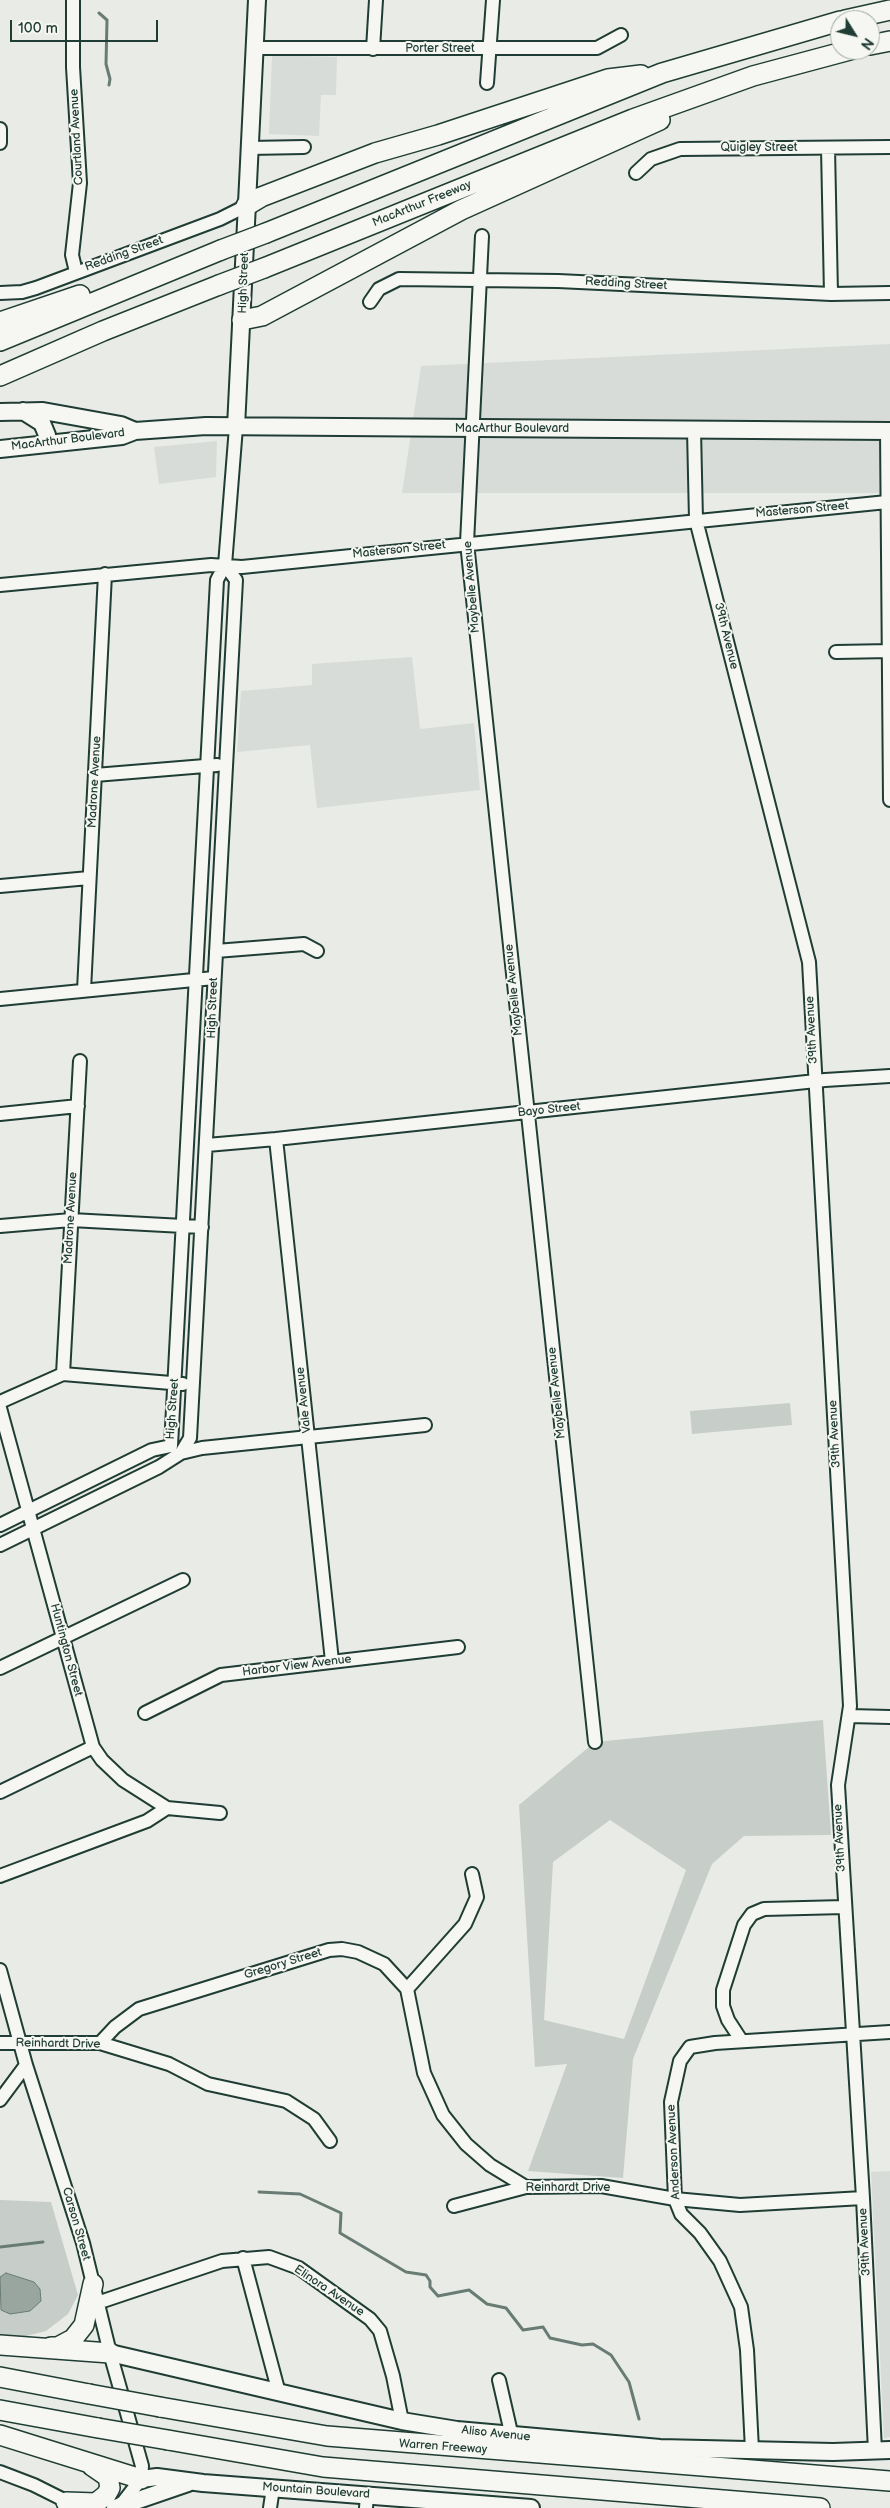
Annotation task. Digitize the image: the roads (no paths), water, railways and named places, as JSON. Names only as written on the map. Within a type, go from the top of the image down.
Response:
[{"type":"highway","points":[[0,341],[662,73],[830,24]]},
{"type":"highway","name":"MacArthur Freeway","points":[[0,376],[94,335],[633,119],[753,76],[830,55]]},
{"type":"highway","points":[[246,206],[261,197],[375,153],[438,135],[608,79],[662,73]]},
{"type":"highway","points":[[242,320],[262,316],[461,210],[578,159],[753,76]]},
{"type":"highway","points":[[0,322],[221,250]]},
{"type":"highway","points":[[36,2348],[58,2347],[79,2332],[88,2316],[93,2284]]},
{"type":"highway","points":[[0,2345],[110,2353]]},
{"type":"highway","name":"Warren Freeway","points":[[0,2377],[327,2436],[890,2481]]},
{"type":"highway","points":[[0,2410],[332,2468],[820,2508]]},
{"type":"highway","points":[[0,2435],[141,2479]]},
{"type":"highway","points":[[66,2502],[96,2503],[102,2500],[110,2488],[106,2474],[85,2462]]},
{"type":"main road","name":"High Street","points":[[236,427],[257,0]]},
{"type":"main road","points":[[23,411],[42,423],[47,435],[46,444]]},
{"type":"main road","name":"MacArthur Boulevard","points":[[0,412],[43,412],[121,425],[135,431]]},
{"type":"main road","name":"MacArthur Boulevard","points":[[0,449],[122,436],[135,431],[206,426],[888,431]]},
{"type":"main road","name":"Aliso Avenue","points":[[110,2353],[279,2394],[402,2421],[512,2437],[660,2448],[840,2452],[883,2450]]},
{"type":"main road","name":"Mountain Boulevard","points":[[141,2479],[157,2477],[192,2482],[273,2488],[367,2502],[531,2508]]},
{"type":"main road","points":[[114,2508],[192,2482]]},
{"type":"street","name":"Courtland Avenue","points":[[73,0],[73,67],[80,183],[72,255],[76,272]]},
{"type":"street","points":[[373,49],[376,0]]},
{"type":"street","points":[[487,83],[493,0]]},
{"type":"street","name":"Porter Street","points":[[256,48],[597,48],[621,35]]},
{"type":"street","points":[[0,130],[0,143]]},
{"type":"street","points":[[249,148],[304,147]]},
{"type":"street","name":"Quigley Street","points":[[636,173],[651,159],[680,148],[890,148]]},
{"type":"street","points":[[828,148],[831,294]]},
{"type":"street","name":"Redding Street","points":[[0,293],[22,292],[220,219],[246,206]]},
{"type":"street","name":"Maybelle Avenue","points":[[482,236],[466,543],[595,1742]]},
{"type":"street","name":"Redding Street","points":[[370,302],[379,289],[399,279],[558,281],[831,294],[890,293]]},
{"type":"street","name":"High Street","points":[[176,1449],[175,1383],[195,979],[209,765],[217,580],[225,565],[236,427]]},
{"type":"street","name":"39th Avenue","points":[[694,430],[696,520],[807,952],[849,1716],[838,1785],[844,1907],[863,2198],[883,2450]]},
{"type":"street","points":[[888,431],[890,800]]},
{"type":"street","name":"Masterson Street","points":[[0,585],[105,574],[225,565],[242,567],[887,502]]},
{"type":"street","name":"High Street","points":[[176,1449],[190,1439],[207,1145],[214,978],[236,580],[225,565]]},
{"type":"street","name":"Madrone Avenue","points":[[84,990],[105,574]]},
{"type":"street","points":[[836,652],[889,651]]},
{"type":"street","points":[[95,774],[226,764]]},
{"type":"street","points":[[0,886],[90,878]]},
{"type":"street","points":[[216,951],[304,944],[317,951]]},
{"type":"street","points":[[0,999],[214,978]]},
{"type":"street","name":"Madrone Avenue","points":[[63,1374],[80,1061]]},
{"type":"street","name":"Bayo Street","points":[[207,1145],[815,1082],[890,1076]]},
{"type":"street","points":[[0,1114],[78,1106]]},
{"type":"street","name":"Vale Avenue","points":[[276,1139],[332,1661]]},
{"type":"street","points":[[0,1226],[71,1220],[202,1227]]},
{"type":"street","points":[[0,1402],[63,1374],[193,1384]]},
{"type":"street","name":"Huntington Street","points":[[0,1408],[93,1747],[102,1760],[122,1780],[167,1808],[220,1812]]},
{"type":"street","points":[[0,1525],[152,1450],[202,1448],[425,1425]]},
{"type":"street","points":[[0,1545],[159,1467],[176,1449]]},
{"type":"street","points":[[0,1668],[183,1580]]},
{"type":"street","name":"Harbor View Avenue","points":[[146,1713],[221,1675],[458,1647]]},
{"type":"street","points":[[849,1716],[890,1717]]},
{"type":"street","points":[[0,1792],[93,1747]]},
{"type":"street","points":[[0,1876],[147,1821],[167,1808]]},
{"type":"street","points":[[472,1874],[477,1896],[465,1924],[407,1989],[424,2073],[443,2115],[466,2144],[490,2165],[526,2186]]},
{"type":"street","points":[[844,1907],[764,1909],[752,1914],[744,1925],[723,1990],[723,2006],[728,2020],[741,2040],[890,2032]]},
{"type":"street","name":"Gregory Street","points":[[100,2043],[115,2027],[139,2009],[329,1950],[358,1952],[384,1964],[407,1989]]},
{"type":"street","name":"Carson Street","points":[[0,1970],[26,2065],[75,2214],[110,2353],[142,2466],[141,2479]]},
{"type":"street","name":"Anderson Avenue","points":[[741,2040],[690,2047],[680,2061],[671,2102],[674,2200],[681,2214],[700,2233],[720,2261],[741,2307],[747,2350],[752,2450]]},
{"type":"street","name":"Reinhardt Drive","points":[[0,2043],[100,2043],[169,2064],[208,2084],[286,2101],[314,2119],[330,2141]]},
{"type":"street","points":[[0,2100],[26,2065]]},
{"type":"street","name":"Reinhardt Drive","points":[[454,2206],[526,2186],[601,2186],[674,2200],[740,2205],[863,2198]]},
{"type":"street","name":"Elinora Avenue","points":[[97,2303],[222,2261],[269,2257],[299,2268],[370,2319],[380,2331],[393,2376],[402,2421]]},
{"type":"street","points":[[243,2258],[279,2394]]},
{"type":"street","points":[[499,2380],[512,2437]]},
{"type":"street","points":[[0,2472],[34,2485],[66,2502],[86,2508]]},
{"type":"street","points":[[114,2508],[124,2501],[141,2479]]},
{"type":"street","points":[[270,2508],[273,2488]]},
{"type":"waterway","points":[[99,13],[107,20],[106,64],[110,79],[109,85]]},
{"type":"waterway","points":[[259,2192],[300,2194],[341,2213],[340,2233],[406,2272],[426,2275],[430,2281],[430,2287],[438,2296],[469,2290],[487,2304],[506,2308],[523,2330],[543,2327],[550,2338],[582,2345],[593,2344],[611,2355],[629,2382],[639,2419]]},
{"type":"waterway","points":[[0,2247],[43,2242]]}]
